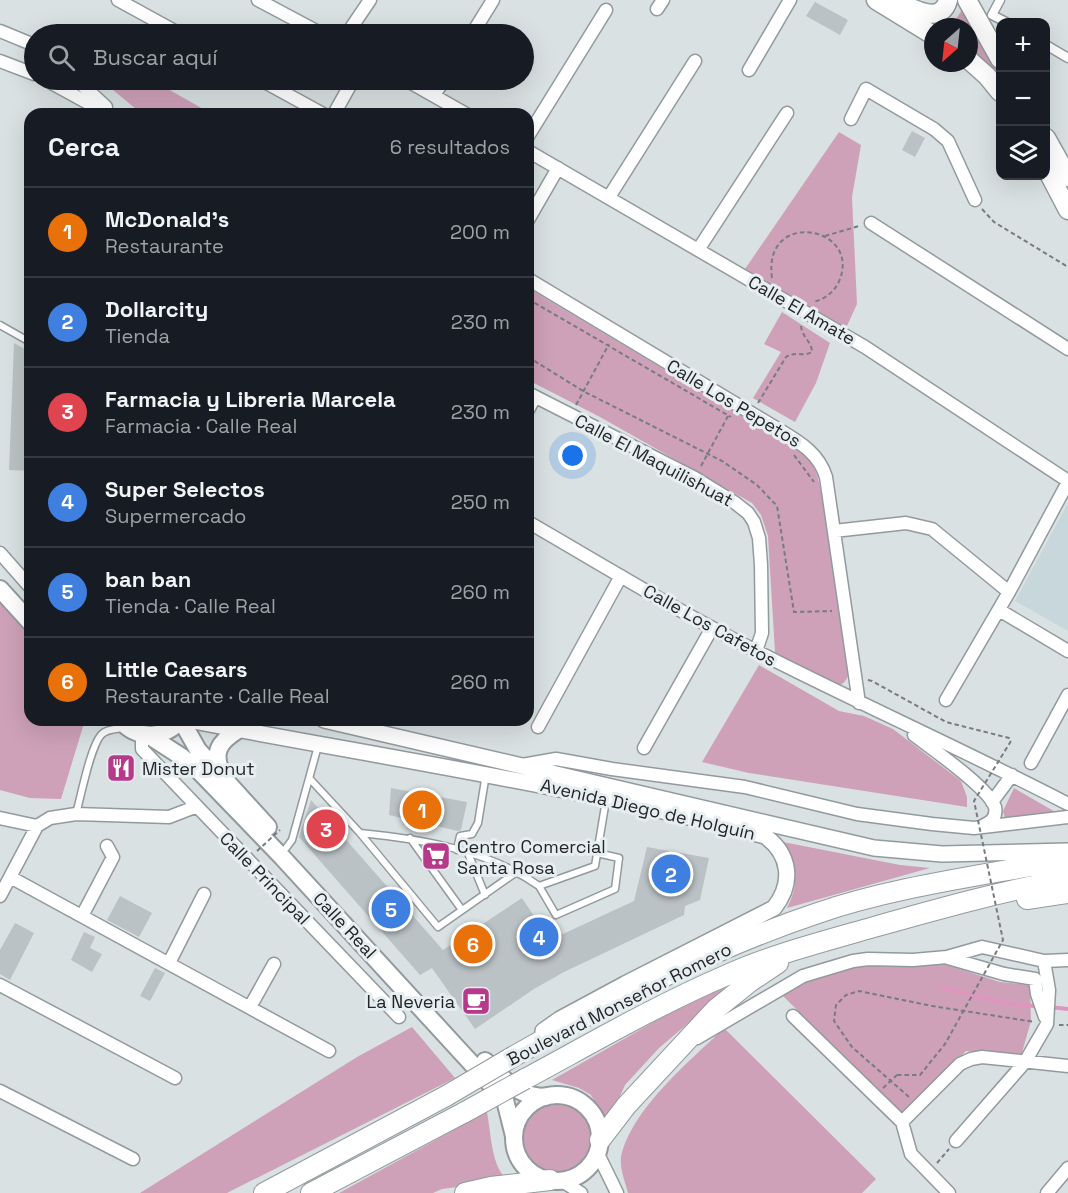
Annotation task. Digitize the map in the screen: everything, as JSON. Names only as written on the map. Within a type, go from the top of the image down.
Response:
[{"type":"highway","name":"Boulevard Monseñor Romero","points":[[264,1193],[631,994],[719,951],[819,912],[885,894],[1068,859]]},
{"type":"highway","points":[[912,916],[1009,890],[1068,879]]},
{"type":"highway","points":[[912,916],[1068,893]]},
{"type":"highway","name":"Boulevard Monseñor Romero","points":[[311,1193],[687,993],[745,968],[821,942],[912,916]]},
{"type":"highway","points":[[599,1146],[626,1106],[716,1010],[751,981],[781,961],[821,942]]},
{"type":"highway","points":[[465,1193],[501,1186],[556,1181]]},
{"type":"main road","points":[[876,0],[924,29]]},
{"type":"main road","points":[[894,0],[922,12],[935,14],[944,9],[948,0]]},
{"type":"main road","points":[[967,0],[996,52]]},
{"type":"main road","points":[[978,69],[996,88]]},
{"type":"main road","points":[[1050,145],[1068,177]]},
{"type":"main road","points":[[1050,176],[1068,210]]},
{"type":"main road","points":[[0,589],[24,615]]},
{"type":"main road","points":[[134,729],[167,732],[174,726]]},
{"type":"main road","name":"Calle Real","points":[[184,726],[198,750],[476,1053],[519,1092],[530,1096],[546,1097]]},
{"type":"main road","name":"Calle Real","points":[[134,729],[182,757],[282,857],[505,1100],[514,1136]]},
{"type":"main road","points":[[225,780],[217,763],[218,749],[228,736],[238,730]]},
{"type":"main road","points":[[560,1096],[584,1105],[593,1115],[598,1127],[599,1146],[592,1164],[573,1178],[556,1181],[538,1177],[528,1170],[515,1149],[514,1136],[517,1123],[524,1111],[534,1102],[546,1097],[560,1096]]},
{"type":"street","points":[[118,0],[162,24]]},
{"type":"street","points":[[258,0],[303,24]]},
{"type":"street","points":[[354,24],[370,0]]},
{"type":"street","points":[[478,24],[493,0]]},
{"type":"street","points":[[749,70],[790,0]]},
{"type":"street","points":[[998,18],[992,15],[1000,0]]},
{"type":"street","points":[[534,126],[606,10]]},
{"type":"street","points":[[0,31],[24,41]]},
{"type":"street","points":[[1050,47],[1068,58]]},
{"type":"street","points":[[0,61],[24,70]]},
{"type":"street","points":[[609,197],[695,61]]},
{"type":"street","points":[[851,119],[866,89],[934,129],[948,141],[975,200]]},
{"type":"street","points":[[64,90],[97,108]]},
{"type":"street","points":[[88,90],[107,108]]},
{"type":"street","points":[[279,90],[312,108]]},
{"type":"street","points":[[337,108],[347,90]]},
{"type":"street","points":[[425,90],[456,108]]},
{"type":"street","points":[[434,95],[437,90]]},
{"type":"street","points":[[698,250],[787,113]]},
{"type":"street","name":"Calle El Amate","points":[[534,154],[865,347],[1068,482]]},
{"type":"street","points":[[534,210],[558,168]]},
{"type":"street","points":[[870,223],[1068,349]]},
{"type":"street","name":"Calle Los Pepetos","points":[[534,283],[807,447],[820,463],[826,477],[859,703]]},
{"type":"street","name":"Calle El Maquilishuat","points":[[534,396],[694,478],[740,506],[751,517],[756,529],[761,565],[762,633],[756,651]]},
{"type":"street","points":[[946,700],[999,610],[1068,482]]},
{"type":"street","points":[[834,531],[906,523],[932,529],[1009,592]]},
{"type":"street","name":"Calle Los Cafetos","points":[[534,529],[756,651],[1068,804]]},
{"type":"street","points":[[0,553],[24,580]]},
{"type":"street","points":[[538,728],[621,576]]},
{"type":"street","points":[[999,610],[1068,651]]},
{"type":"street","points":[[644,748],[712,628]]},
{"type":"street","points":[[1031,763],[1068,695]]},
{"type":"street","name":"Calle Los Cafetos","points":[[897,720],[977,785],[992,802]]},
{"type":"street","name":"Avenida Diego de Holguín","points":[[218,726],[606,797],[765,836],[775,843],[788,873],[786,888],[779,902],[769,911],[560,1019],[530,1040],[511,1058]]},
{"type":"street","name":"Avenida Diego de Holguín","points":[[352,726],[874,848],[942,854],[1068,850]]},
{"type":"street","points":[[363,726],[385,733]]},
{"type":"street","name":"Calle Principal","points":[[134,729],[142,749],[195,807],[399,1017]]},
{"type":"street","points":[[518,765],[556,759],[746,787],[857,814],[974,828],[1068,817]]},
{"type":"street","points":[[974,828],[992,820],[995,810],[992,802],[1012,776]]},
{"type":"street","points":[[0,896],[37,826],[50,818],[76,814],[169,817],[195,807]]},
{"type":"street","points":[[0,818],[37,826]]},
{"type":"street","points":[[82,916],[112,857],[107,846]]},
{"type":"street","points":[[10,877],[329,1051]]},
{"type":"street","points":[[169,963],[204,894]]},
{"type":"street","points":[[682,1046],[803,976],[853,961],[947,957],[982,947],[1044,961],[1068,960]]},
{"type":"street","points":[[947,957],[1004,974],[1035,979],[1037,994],[1047,1024]]},
{"type":"street","points":[[956,1141],[1025,1062],[1047,1024],[1048,990],[1044,961]]},
{"type":"street","points":[[250,1008],[274,964]]},
{"type":"street","points":[[0,985],[175,1078]]},
{"type":"street","points":[[793,1016],[902,1122],[911,1154],[944,1191]]},
{"type":"street","points":[[902,1122],[960,1064],[971,1059],[982,1057],[1068,1066]]},
{"type":"street","points":[[0,1091],[133,1159]]},
{"type":"street","points":[[599,1146],[617,1193]]},
{"type":"street","points":[[1047,1193],[1068,1168]]},
{"type":"street","points":[[556,1181],[581,1193]]},
{"type":"lane","points":[[0,325],[24,339]]},
{"type":"lane","points":[[76,814],[94,749],[101,735],[108,730],[134,729]]},
{"type":"lane","points":[[286,848],[292,840],[318,745]]},
{"type":"lane","points":[[457,850],[460,836],[472,834],[475,831],[486,774]]},
{"type":"lane","points":[[310,779],[360,833],[438,927],[518,871]]},
{"type":"lane","points":[[539,886],[595,866],[606,797]]},
{"type":"lane","points":[[360,833],[410,838],[468,853],[518,871],[539,886],[556,915],[615,889],[619,858],[597,853]]},
{"type":"lane","points":[[410,838],[462,910]]},
{"type":"lane","points":[[468,853],[485,895]]},
{"type":"path","points":[[975,200],[994,222],[1068,267]]},
{"type":"path","points":[[825,236],[870,223]]},
{"type":"path","points":[[752,413],[786,357],[793,354],[808,354],[812,351],[801,332],[803,310],[828,296],[839,282],[843,265],[837,248],[825,236],[817,232],[799,232],[783,240],[773,254],[772,278],[766,290]]},
{"type":"path","points":[[534,302],[737,421]]},
{"type":"path","points":[[570,415],[616,331]]},
{"type":"path","points":[[694,478],[735,403]]},
{"type":"path","points":[[792,452],[814,482]]},
{"type":"path","points":[[872,681],[946,722],[1009,738],[1011,741],[974,801],[1003,940],[945,1044],[920,1076],[897,1075],[875,1096]]},
{"type":"path","points":[[257,850],[280,830]]},
{"type":"path","points":[[918,1106],[852,1047],[834,1021],[836,1005],[846,995],[859,991],[932,1006],[1047,1024],[1068,1025]]},
{"type":"path","points":[[929,1172],[956,1141]]},
{"type":"shaded area","points":[[966,4],[973,18],[957,18]]},
{"type":"shaded area","points":[[978,27],[996,61],[996,79],[978,63]]},
{"type":"shaded area","points":[[113,90],[170,90],[201,108],[135,108]]},
{"type":"shaded area","points":[[839,132],[861,145],[852,197],[857,304],[846,328],[745,269]]},
{"type":"shaded area","points":[[534,292],[796,448],[812,463],[822,496],[849,673],[844,683],[834,687],[780,659],[775,652],[768,536],[761,515],[752,503],[600,417],[534,383]]},
{"type":"shaded area","points":[[782,312],[830,343],[816,383],[795,422],[753,398],[781,352],[764,344]]},
{"type":"shaded area","points":[[1068,503],[1068,631],[1015,601]]},
{"type":"shaded area","points":[[0,601],[24,627],[24,726],[83,726],[61,799],[30,798],[0,790]]},
{"type":"shaded area","points":[[759,665],[839,711],[864,716],[893,729],[961,781],[967,797],[967,807],[749,773],[702,762]]},
{"type":"shaded area","points":[[1014,788],[1057,813],[1005,818],[1003,811]]},
{"type":"shaded area","points":[[778,841],[900,865],[930,868],[787,908],[792,898],[795,880],[792,866]]},
{"type":"shaded area","points":[[889,963],[916,966],[944,964],[1000,982],[1030,985],[1031,1021],[1021,1056],[966,1051],[902,1114],[778,991],[852,967]]},
{"type":"shaded area","points":[[725,986],[718,998],[659,1048],[625,1085],[607,1125],[591,1095],[579,1088],[552,1080],[666,1015]]},
{"type":"shaded area","points":[[412,1027],[455,1078],[227,1193],[140,1193],[357,1057]]},
{"type":"shaded area","points":[[724,1028],[876,1179],[862,1193],[628,1193],[621,1162],[629,1134],[639,1117],[665,1085]]},
{"type":"shaded area","points":[[549,1101],[567,1102],[576,1106],[583,1111],[591,1125],[593,1141],[588,1157],[584,1164],[569,1174],[551,1174],[534,1167],[526,1160],[519,1148],[518,1131],[524,1114],[533,1107]]},
{"type":"shaded area","points":[[487,1112],[495,1158],[502,1174],[508,1180],[442,1189],[433,1193],[339,1193]]},
{"type":"building","points":[[815,2],[848,20],[840,35],[806,16]]},
{"type":"building","points":[[912,131],[925,138],[915,157],[902,150]]},
{"type":"building","points":[[14,343],[24,349],[24,471],[9,470]]},
{"type":"building","points":[[391,788],[467,802],[461,830],[389,815]]},
{"type":"building","points":[[311,800],[443,950],[522,898],[550,940],[634,901],[647,847],[709,858],[700,900],[685,906],[684,915],[564,972],[534,989],[475,1029],[432,968],[420,975],[299,837]]},
{"type":"building","points":[[120,896],[152,913],[139,937],[107,920]]},
{"type":"building","points":[[15,923],[34,933],[10,980],[0,974],[0,950]]},
{"type":"building","points":[[84,932],[95,937],[90,948],[102,954],[92,972],[71,960]]},
{"type":"building","points":[[155,968],[165,973],[150,1001],[140,996]]},
{"type":"waterway","points":[[940,987],[1008,1004],[1034,1006]]},
{"type":"waterway","points":[[1049,1007],[1068,1009]]},
{"type":"place","name":"Mister Donut","points":[[121,768]]},
{"type":"place","name":"McDonald's","points":[[422,810]]},
{"type":"place","name":"Farmacia y Libreria Marcela","points":[[326,829]]},
{"type":"place","name":"Centro Comercial Santa Rosa","points":[[436,856]]},
{"type":"place","name":"Dollarcity","points":[[671,874]]},
{"type":"place","name":"ban ban","points":[[391,909]]},
{"type":"place","name":"Super Selectos","points":[[539,937]]},
{"type":"place","name":"Little Caesars","points":[[473,944]]},
{"type":"place","name":"La Neveria","points":[[476,1001]]}]
